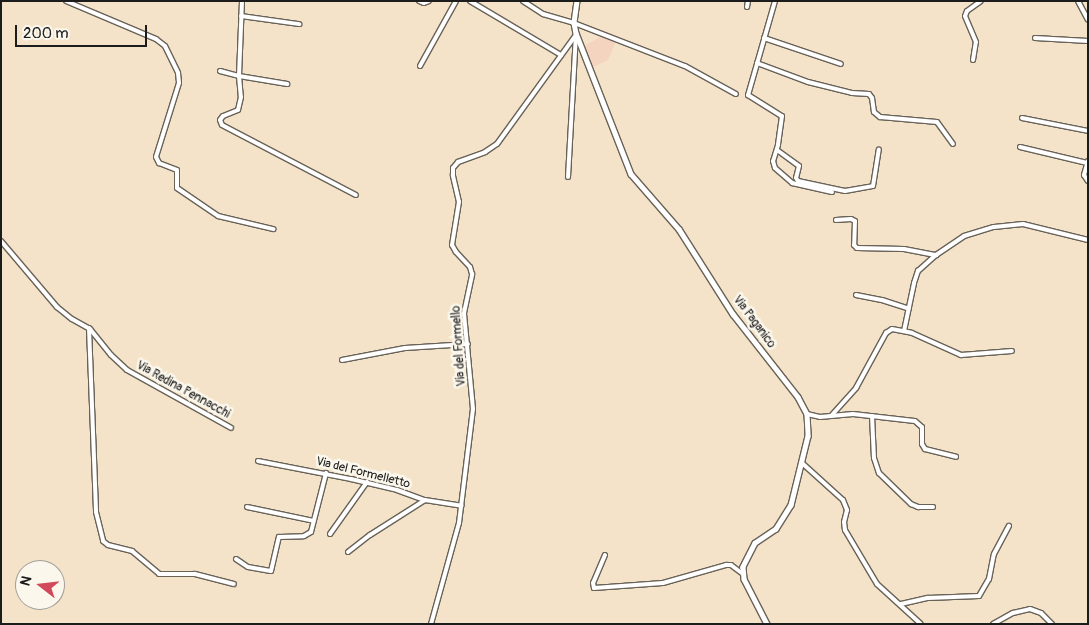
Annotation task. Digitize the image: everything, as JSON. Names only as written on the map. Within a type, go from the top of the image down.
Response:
[{"type":"street","points":[[66,1],[154,38],[166,48],[178,73],[179,83],[156,158],[158,162],[177,170],[177,188],[218,216],[273,230]]},
{"type":"street","points":[[242,1],[239,76],[241,97],[239,108],[236,112],[223,116],[220,120],[222,125],[356,195]]},
{"type":"street","points":[[419,1],[424,3],[429,1]]},
{"type":"street","points":[[420,66],[456,1]]},
{"type":"street","points":[[470,1],[561,55]]},
{"type":"street","points":[[523,1],[543,14],[574,23],[685,66],[736,94]]},
{"type":"street","name":"Via Paganico","points":[[577,1],[574,23],[576,34],[631,174],[679,229],[733,314],[796,394],[808,414]]},
{"type":"street","points":[[746,7],[748,1]]},
{"type":"street","points":[[775,1],[747,93],[751,98],[781,115],[782,121],[773,165],[789,181],[832,192]]},
{"type":"street","points":[[973,60],[976,42],[966,15],[981,1]]},
{"type":"street","points":[[1078,1],[1088,20]]},
{"type":"street","points":[[241,16],[299,24]]},
{"type":"street","name":"Via del Formello","points":[[431,624],[449,564],[462,506],[466,456],[473,409],[464,310],[472,275],[470,267],[452,246],[458,204],[453,168],[458,162],[482,153],[497,144],[576,34]]},
{"type":"street","name":"Via Paganico","points":[[568,177],[576,34]]},
{"type":"street","points":[[764,38],[841,64]]},
{"type":"street","points":[[1035,38],[1088,41]]},
{"type":"street","points":[[756,63],[808,82],[856,94],[869,94],[872,98],[874,112],[880,117],[936,122],[953,144]]},
{"type":"street","points":[[220,72],[286,84]]},
{"type":"street","points":[[1022,118],[1088,131]]},
{"type":"street","points":[[1020,147],[1087,162],[1084,176],[1088,182]]},
{"type":"street","points":[[777,150],[799,166],[796,178],[798,182],[845,191],[873,186],[879,149]]},
{"type":"street","points":[[836,220],[854,220],[854,245],[857,248],[904,249],[936,255]]},
{"type":"street","points":[[904,331],[916,275],[936,255],[967,234],[1004,225],[1038,227],[1088,240]]},
{"type":"street","name":"Via Redina Pennacchi","points":[[1,241],[59,309],[89,328],[113,357],[131,373],[232,428]]},
{"type":"street","points":[[856,295],[880,299],[909,309]]},
{"type":"street","points":[[89,328],[96,512],[103,541],[107,545],[132,551],[159,574],[195,574],[234,584]]},
{"type":"street","points":[[831,416],[858,386],[887,332],[892,329],[904,331],[961,354],[1012,351]]},
{"type":"street","points":[[342,360],[405,348],[468,344]]},
{"type":"street","points":[[743,574],[745,562],[755,544],[774,530],[788,512],[802,463],[808,433],[808,414],[820,417],[850,414],[917,422],[922,427],[924,448],[956,457]]},
{"type":"street","points":[[872,416],[874,458],[879,473],[911,504],[920,507],[933,507]]},
{"type":"street","name":"Via del Formelletto","points":[[258,461],[367,482],[425,500],[462,506]]},
{"type":"street","points":[[802,463],[842,499],[846,507],[844,522],[846,531],[877,584],[921,624]]},
{"type":"street","points":[[236,559],[249,568],[270,571],[279,536],[308,535],[314,521],[326,473]]},
{"type":"street","points":[[330,534],[367,482]]},
{"type":"street","points":[[348,552],[373,533],[425,500]]},
{"type":"street","points":[[247,507],[314,521]]},
{"type":"street","points":[[901,604],[928,598],[979,596],[989,579],[994,554],[1010,526]]},
{"type":"street","points":[[605,555],[593,583],[594,588],[663,583],[728,565],[743,574],[767,624]]},
{"type":"street","points":[[993,624],[1013,613],[1028,609],[1039,611],[1052,624]]},
{"type":"shaded area","points":[[602,36],[616,41],[608,60],[593,67],[584,46]]}]
